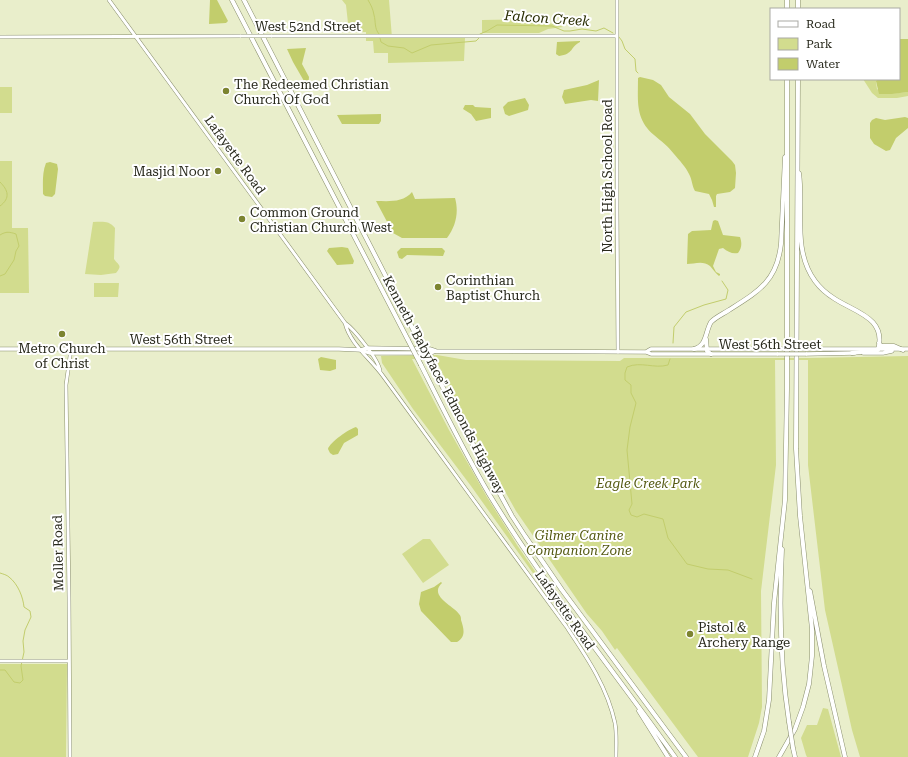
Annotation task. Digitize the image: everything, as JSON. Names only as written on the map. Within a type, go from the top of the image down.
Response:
[{"type":"highway","name":"Kenneth \"Babyface\" Edmonds Highway","points":[[232,0],[456,435],[490,495],[556,594],[675,757]]},
{"type":"highway","name":"Kenneth \"Babyface\" Edmonds Highway","points":[[244,0],[431,365],[476,450],[525,536],[576,610],[686,757]]},
{"type":"highway","points":[[787,80],[787,441],[779,613],[783,679],[795,757]]},
{"type":"highway","points":[[779,757],[795,729],[803,707],[812,665],[813,642],[800,516],[796,449],[798,80]]},
{"type":"highway","points":[[694,349],[702,346],[711,322],[757,292],[766,282],[775,267],[779,257],[781,244],[784,164],[787,147]]},
{"type":"highway","points":[[797,162],[800,181],[801,244],[807,267],[816,282],[826,293],[872,320],[878,330],[879,342],[878,348],[875,351],[861,351],[852,353]]},
{"type":"highway","points":[[706,334],[707,349],[711,354]]},
{"type":"highway","points":[[879,342],[881,346],[894,346],[903,350]]},
{"type":"highway","points":[[755,757],[764,731],[769,700],[774,603],[784,515]]},
{"type":"highway","points":[[808,584],[811,592],[826,678],[846,757]]},
{"type":"highway","points":[[626,690],[668,757]]},
{"type":"main road","name":"West 56th Street","points":[[361,350],[367,348],[430,349],[436,351],[646,352],[651,354],[883,353],[893,350]]},
{"type":"main road","name":"West 56th Street","points":[[646,352],[651,349],[878,348],[908,350]]},
{"type":"main road","name":"West 56th Street","points":[[0,349],[361,350],[370,353],[431,353],[436,351]]},
{"type":"street","name":"Lafayette Road","points":[[109,0],[345,323],[347,329],[361,350],[380,371],[566,626],[600,681],[611,710],[616,731],[616,757]]},
{"type":"street","name":"North High School Road","points":[[617,0],[618,352]]},
{"type":"street","name":"West 52nd Street","points":[[0,37],[616,36]]},
{"type":"street","name":"Lafayette Road","points":[[345,323],[351,327],[367,348],[379,366],[380,371]]},
{"type":"street","name":"Moller Road","points":[[70,757],[66,384],[71,348]]},
{"type":"street","points":[[0,662],[69,661]]},
{"type":"green space","points":[[342,0],[389,0],[392,38],[465,38],[464,61],[388,63],[388,53],[374,53],[373,41],[366,41],[366,32],[349,32],[346,5]]},
{"type":"green space","points":[[541,19],[541,23],[557,24],[563,27],[548,29],[539,33],[482,33],[482,20]]},
{"type":"green space","points":[[864,80],[878,80],[876,82],[877,89],[888,93],[908,92],[908,96],[897,98],[878,98],[872,93]]},
{"type":"green space","points":[[0,87],[12,87],[12,113],[0,113]]},
{"type":"green space","points":[[0,161],[12,161],[12,228],[28,228],[29,293],[0,293]]},
{"type":"green space","points":[[93,222],[108,223],[113,225],[115,228],[114,259],[119,267],[116,273],[101,275],[85,274]]},
{"type":"green space","points":[[94,283],[119,283],[118,297],[94,297]]},
{"type":"green space","name":"Eagle Creek Park","points":[[437,355],[466,360],[620,361],[624,358],[808,358],[908,356],[908,757],[860,757],[852,730],[825,610],[808,465],[808,360],[775,360],[776,465],[761,591],[762,707],[759,723],[748,757],[698,757],[617,648],[615,650],[602,631],[587,614],[516,511],[470,429],[436,360],[412,359],[449,430],[487,497],[517,545],[558,605],[557,607],[471,486],[413,409],[382,363],[381,356]]},
{"type":"green space","points":[[423,539],[430,539],[449,565],[423,583],[402,554]]},
{"type":"green space","points":[[0,664],[67,664],[66,757],[0,757]]},
{"type":"green space","points":[[823,708],[828,709],[841,757],[807,757],[806,755],[801,738],[807,725],[817,725]]},
{"type":"water","points":[[210,0],[217,0],[228,21],[226,23],[209,24]]},
{"type":"water","points":[[900,39],[908,39],[908,92],[879,94],[876,81],[900,80]]},
{"type":"water","points":[[580,41],[567,54],[559,56],[556,54],[557,42]]},
{"type":"water","points":[[306,48],[302,64],[309,77],[308,88],[287,49]]},
{"type":"water","points":[[640,77],[653,80],[661,85],[669,97],[690,114],[705,134],[735,165],[735,188],[730,192],[717,194],[716,207],[714,207],[709,194],[695,191],[688,171],[669,148],[643,123],[638,102],[638,78]]},
{"type":"water","points":[[599,80],[598,101],[591,100],[565,104],[562,97],[564,90],[587,85]]},
{"type":"water","points":[[525,98],[529,105],[528,110],[509,116],[505,114],[503,107],[508,102]]},
{"type":"water","points":[[465,105],[491,108],[491,118],[476,121],[471,114],[463,109]]},
{"type":"water","points":[[381,114],[381,121],[379,124],[342,124],[337,115]]},
{"type":"water","points":[[905,117],[908,118],[908,128],[896,138],[890,150],[886,151],[874,144],[870,138],[870,123],[872,120],[876,118],[885,120]]},
{"type":"water","points":[[50,162],[57,164],[58,169],[55,194],[52,197],[45,196],[43,194],[44,171],[46,163]]},
{"type":"water","points":[[412,192],[415,199],[455,198],[457,214],[455,224],[447,238],[402,238],[393,233],[376,201],[400,200]]},
{"type":"water","points":[[713,221],[718,221],[723,235],[740,237],[741,243],[738,253],[727,251],[723,248],[719,249],[713,266],[716,272],[720,274],[719,276],[707,264],[687,264],[688,234],[692,231],[711,230]]},
{"type":"water","points":[[329,248],[348,248],[354,261],[353,264],[337,265],[327,251]]},
{"type":"water","points":[[401,248],[442,248],[445,251],[443,256],[407,255],[402,259],[399,258],[397,252]]},
{"type":"water","points":[[321,357],[336,360],[336,369],[330,371],[320,370],[318,359]]},
{"type":"water","points":[[356,427],[358,429],[358,435],[344,443],[338,454],[333,455],[330,453],[328,449],[329,446],[336,439]]},
{"type":"water","points":[[441,582],[442,583],[438,592],[440,596],[461,617],[464,632],[462,638],[457,642],[451,642],[421,611],[419,604],[421,592],[434,587]]},
{"type":"waterway","name":"Falcon Creek","points":[[368,0],[375,18],[377,32],[379,34]]},
{"type":"waterway","name":"Falcon Creek","points":[[480,34],[497,25],[552,26],[564,31],[582,29],[596,31],[604,28],[613,33]]},
{"type":"waterway","name":"Falcon Creek","points":[[619,37],[625,49],[635,59],[636,71],[638,73]]},
{"type":"waterway","name":"Falcon Creek","points":[[380,38],[381,42],[388,46],[404,48],[412,53],[431,45],[476,41],[479,38]]},
{"type":"waterway","points":[[0,182],[5,188],[7,194],[6,200],[0,206]]},
{"type":"waterway","points":[[0,235],[8,232],[16,234],[19,246],[14,260],[5,274],[0,276]]},
{"type":"waterway","name":"Falcon Creek","points":[[673,343],[674,327],[686,312],[726,299],[728,290],[722,281]]},
{"type":"waterway","name":"Falcon Creek","points":[[670,359],[668,365],[663,366],[632,365],[627,367],[625,373],[625,380],[631,385],[631,393],[636,403],[630,427],[627,450],[632,504],[629,510],[631,515],[637,517],[644,514],[663,519],[668,538],[687,564],[708,569],[728,570],[752,579]]},
{"type":"waterway","points":[[0,573],[8,576],[15,583],[21,595],[24,607],[30,611],[31,617],[25,630],[23,641],[24,652],[21,666],[23,680],[20,683],[14,682],[5,670],[0,670]]},
{"type":"place","name":"The Redeemed Christian Church Of God","points":[[226,91]]},
{"type":"place","name":"Masjid Noor","points":[[218,171]]},
{"type":"place","name":"Common Ground Christian Church West","points":[[242,219]]},
{"type":"place","name":"Corinthian Baptist Church","points":[[438,287]]},
{"type":"place","name":"Metro Church of Christ","points":[[62,334]]},
{"type":"place","name":"Pistol & Archery Range","points":[[690,634]]},
{"type":"park label","name":"Gilmer Canine Companion Zone","points":[[579,542]]}]
